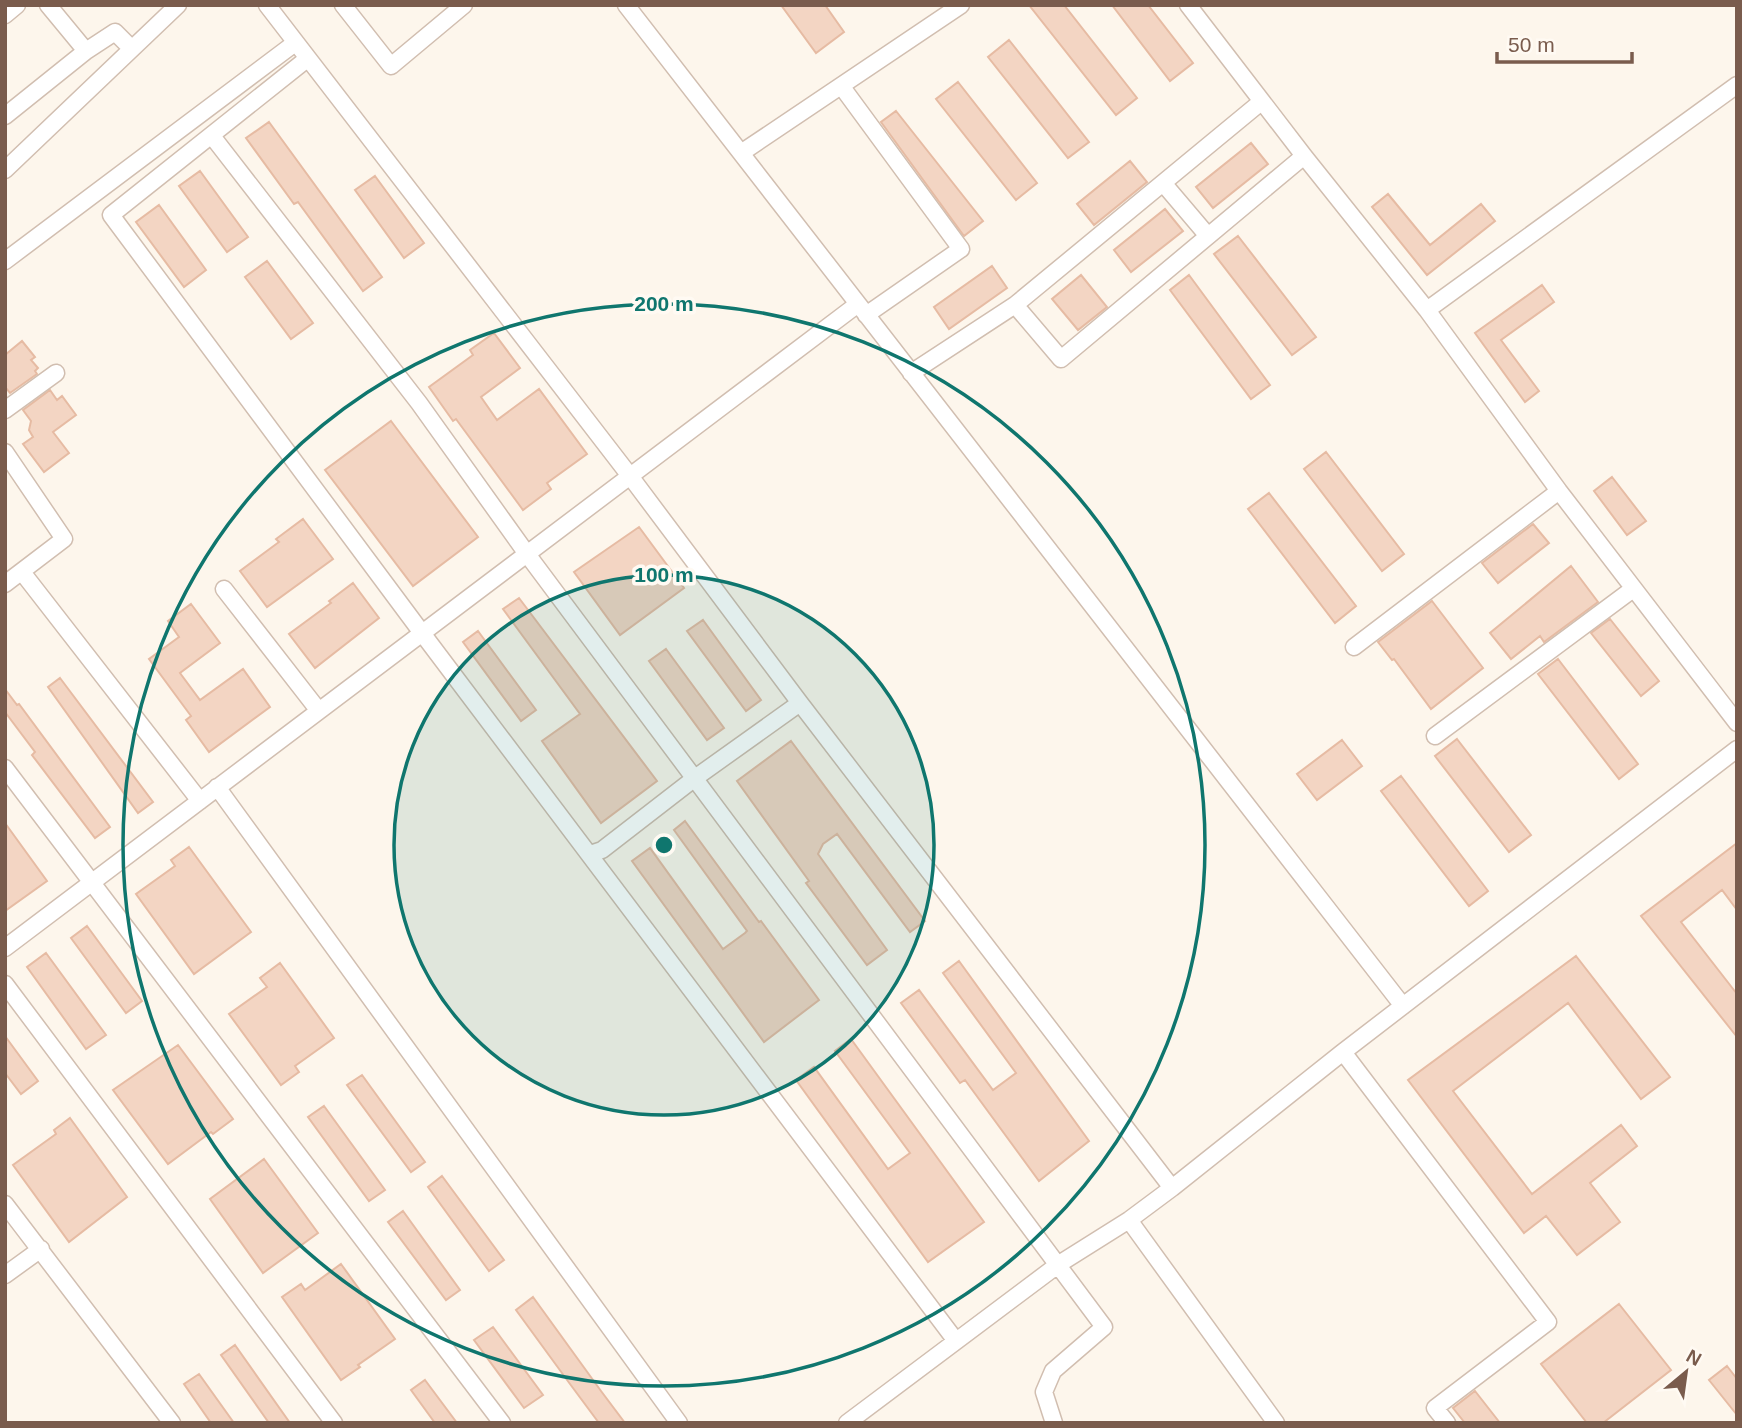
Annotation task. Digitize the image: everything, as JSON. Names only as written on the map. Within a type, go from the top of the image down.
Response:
[{"type":"street","points":[[5,15],[18,5]]},
{"type":"street","points":[[48,5],[86,51]]},
{"type":"street","points":[[7,165],[178,5]]},
{"type":"street","points":[[267,5],[630,476],[800,703],[1172,1188]]},
{"type":"street","points":[[343,5],[391,66],[464,5]]},
{"type":"street","points":[[626,5],[1403,1006]]},
{"type":"street","points":[[741,153],[961,5]]},
{"type":"street","points":[[1188,5],[1261,102],[1427,310],[1559,491],[1737,723]]},
{"type":"street","points":[[5,116],[86,51],[115,32],[131,48]]},
{"type":"street","points":[[5,261],[295,43]]},
{"type":"street","points":[[307,59],[111,215],[422,633],[956,1341]]},
{"type":"street","points":[[1427,310],[1737,85]]},
{"type":"street","points":[[5,948],[630,476],[862,309],[961,249],[842,87]]},
{"type":"street","points":[[911,373],[1015,305],[1261,102]]},
{"type":"street","points":[[212,136],[419,403],[527,554],[1104,1327],[1053,1371],[1044,1392],[1054,1423]]},
{"type":"street","points":[[1015,305],[1061,359],[1304,156]]},
{"type":"street","points":[[1163,183],[1208,236]]},
{"type":"street","points":[[5,410],[56,373]]},
{"type":"street","points":[[5,452],[64,539],[5,584]]},
{"type":"street","points":[[1354,647],[1559,491]]},
{"type":"street","points":[[22,572],[200,801]]},
{"type":"street","points":[[224,589],[318,711]]},
{"type":"street","points":[[1435,736],[1633,589]]},
{"type":"street","points":[[590,854],[602,850],[695,778],[800,703]]},
{"type":"street","points":[[847,1423],[1059,1264],[1129,1220],[1172,1188],[1343,1052],[1737,749]]},
{"type":"street","points":[[5,768],[502,1423]]},
{"type":"street","points":[[217,788],[679,1423]]},
{"type":"street","points":[[5,984],[334,1423]]},
{"type":"street","points":[[1343,1052],[1549,1322],[1435,1408],[1447,1423]]},
{"type":"street","points":[[5,1203],[172,1423]]},
{"type":"street","points":[[1129,1220],[1276,1423]]},
{"type":"street","points":[[5,1275],[41,1249]]},
{"type":"building","points":[[781,5],[825,5],[844,32],[816,53]]},
{"type":"building","points":[[1029,5],[1064,5],[1137,98],[1116,115]]},
{"type":"building","points":[[1112,5],[1148,5],[1193,63],[1170,81]]},
{"type":"building","points":[[1009,40],[1089,142],[1068,158],[988,57]]},
{"type":"building","points":[[958,82],[1037,183],[1016,200],[936,99]]},
{"type":"building","points":[[896,111],[983,221],[964,236],[881,122]]},
{"type":"building","points":[[269,122],[382,277],[363,291],[298,202],[294,204],[246,138]]},
{"type":"building","points":[[1251,143],[1268,164],[1213,208],[1196,187]]},
{"type":"building","points":[[1130,161],[1147,182],[1094,225],[1077,204]]},
{"type":"building","points":[[200,171],[248,237],[227,252],[179,186]]},
{"type":"building","points":[[375,176],[424,243],[404,258],[355,190]]},
{"type":"building","points":[[1388,194],[1430,245],[1481,204],[1495,221],[1427,275],[1372,207]]},
{"type":"building","points":[[159,205],[206,270],[184,287],[136,222]]},
{"type":"building","points":[[1165,209],[1183,231],[1131,272],[1114,250]]},
{"type":"building","points":[[1238,236],[1316,337],[1292,355],[1214,254]]},
{"type":"building","points":[[267,261],[313,323],[291,339],[245,277]]},
{"type":"building","points":[[992,266],[1007,288],[949,329],[934,307]]},
{"type":"building","points":[[1081,275],[1107,307],[1078,330],[1052,299]]},
{"type":"building","points":[[1189,275],[1270,385],[1251,399],[1170,290]]},
{"type":"building","points":[[1542,285],[1554,302],[1501,340],[1539,391],[1525,402],[1475,333]]},
{"type":"building","points":[[494,333],[520,368],[481,397],[497,420],[539,389],[587,454],[547,483],[551,489],[523,510],[429,387],[473,355],[470,350]]},
{"type":"building","points":[[22,341],[35,357],[31,360],[38,368],[35,371],[37,374],[10,393],[5,387],[5,355]]},
{"type":"building","points":[[50,390],[57,400],[62,396],[76,415],[53,432],[69,453],[44,472],[23,444],[33,437],[29,430],[31,421],[23,410]]},
{"type":"building","points":[[391,421],[478,537],[413,586],[325,470]]},
{"type":"building","points":[[1326,452],[1404,554],[1382,571],[1304,469]]},
{"type":"building","points":[[1612,477],[1646,521],[1627,535],[1594,491]]},
{"type":"building","points":[[1269,493],[1356,606],[1335,623],[1248,509]]},
{"type":"building","points":[[303,519],[333,559],[267,607],[240,571],[279,542],[276,539]]},
{"type":"building","points":[[1533,524],[1549,543],[1498,583],[1482,563]]},
{"type":"building","points":[[639,527],[684,588],[620,635],[574,572]]},
{"type":"building","points":[[1571,566],[1598,602],[1544,642],[1540,636],[1511,659],[1490,633]]},
{"type":"building","points":[[353,583],[379,618],[315,668],[289,634]]},
{"type":"building","points":[[519,598],[657,781],[601,823],[542,741],[580,714],[503,609]]},
{"type":"building","points":[[1432,601],[1483,668],[1431,709],[1378,642]]},
{"type":"building","points":[[191,604],[220,643],[180,673],[200,700],[243,669],[270,707],[209,752],[186,720],[191,716],[149,659],[179,637],[168,621]]},
{"type":"building","points":[[1610,619],[1659,681],[1641,696],[1591,633]]},
{"type":"building","points":[[703,620],[761,700],[746,711],[687,631]]},
{"type":"building","points":[[478,631],[536,710],[521,721],[463,642]]},
{"type":"building","points":[[666,649],[724,728],[707,740],[649,661]]},
{"type":"building","points":[[1558,659],[1638,764],[1619,779],[1538,674]]},
{"type":"building","points":[[60,678],[153,802],[138,813],[48,687]]},
{"type":"building","points":[[5,689],[110,827],[95,838],[32,755],[35,752],[5,712]]},
{"type":"building","points":[[1457,739],[1531,835],[1509,852],[1435,756]]},
{"type":"building","points":[[1342,740],[1362,766],[1317,800],[1297,774]]},
{"type":"building","points":[[791,741],[925,921],[910,932],[837,834],[823,844],[818,854],[887,950],[867,965],[806,883],[809,881],[737,781]]},
{"type":"building","points":[[1401,776],[1488,891],[1469,906],[1381,791]]},
{"type":"building","points":[[685,821],[819,1000],[764,1042],[632,861],[650,848],[723,949],[745,933],[747,931],[674,830]]},
{"type":"building","points":[[5,823],[47,881],[5,911]]},
{"type":"building","points":[[1737,843],[1737,910],[1722,890],[1681,922],[1737,994],[1737,1037],[1641,916]]},
{"type":"building","points":[[189,847],[251,932],[194,974],[136,894],[175,866],[171,860]]},
{"type":"building","points":[[87,926],[142,1001],[126,1013],[71,938]]},
{"type":"building","points":[[46,953],[106,1035],[86,1049],[27,967]]},
{"type":"building","points":[[1576,956],[1670,1077],[1641,1099],[1568,1003],[1453,1091],[1532,1194],[1621,1125],[1637,1146],[1590,1183],[1620,1222],[1577,1255],[1546,1216],[1524,1233],[1408,1080]]},
{"type":"building","points":[[959,961],[1089,1141],[1039,1181],[965,1080],[960,1083],[901,1003],[919,990],[993,1090],[1016,1073],[943,973]]},
{"type":"building","points":[[280,963],[334,1038],[295,1066],[299,1072],[281,1085],[229,1014],[267,987],[260,978]]},
{"type":"building","points":[[5,1036],[38,1081],[21,1094],[5,1073]]},
{"type":"building","points":[[851,1039],[984,1222],[928,1262],[796,1080],[814,1067],[888,1169],[910,1153],[835,1051]]},
{"type":"building","points":[[178,1045],[233,1119],[168,1164],[113,1090]]},
{"type":"building","points":[[362,1075],[425,1162],[411,1172],[347,1085]]},
{"type":"building","points":[[324,1106],[385,1190],[369,1201],[308,1117]]},
{"type":"building","points":[[70,1118],[127,1197],[69,1242],[13,1165],[56,1134],[54,1130]]},
{"type":"building","points":[[264,1159],[318,1233],[263,1273],[210,1199]]},
{"type":"building","points":[[442,1176],[504,1260],[489,1271],[428,1187]]},
{"type":"building","points":[[403,1211],[460,1290],[446,1300],[388,1222]]},
{"type":"building","points":[[341,1264],[395,1339],[341,1380],[282,1297],[301,1284],[305,1290]]},
{"type":"building","points":[[533,1297],[625,1423],[599,1423],[570,1384],[516,1310]]},
{"type":"building","points":[[1619,1304],[1671,1370],[1603,1423],[1587,1423],[1541,1364]]},
{"type":"building","points":[[493,1327],[543,1395],[524,1408],[474,1340]]},
{"type":"building","points":[[235,1345],[290,1423],[269,1423],[221,1355]]},
{"type":"building","points":[[1727,1366],[1737,1379],[1737,1415],[1709,1380]]},
{"type":"building","points":[[199,1374],[234,1423],[211,1423],[184,1384]]},
{"type":"building","points":[[425,1380],[457,1423],[435,1423],[411,1390]]},
{"type":"building","points":[[1475,1391],[1500,1423],[1465,1423],[1453,1408]]}]
